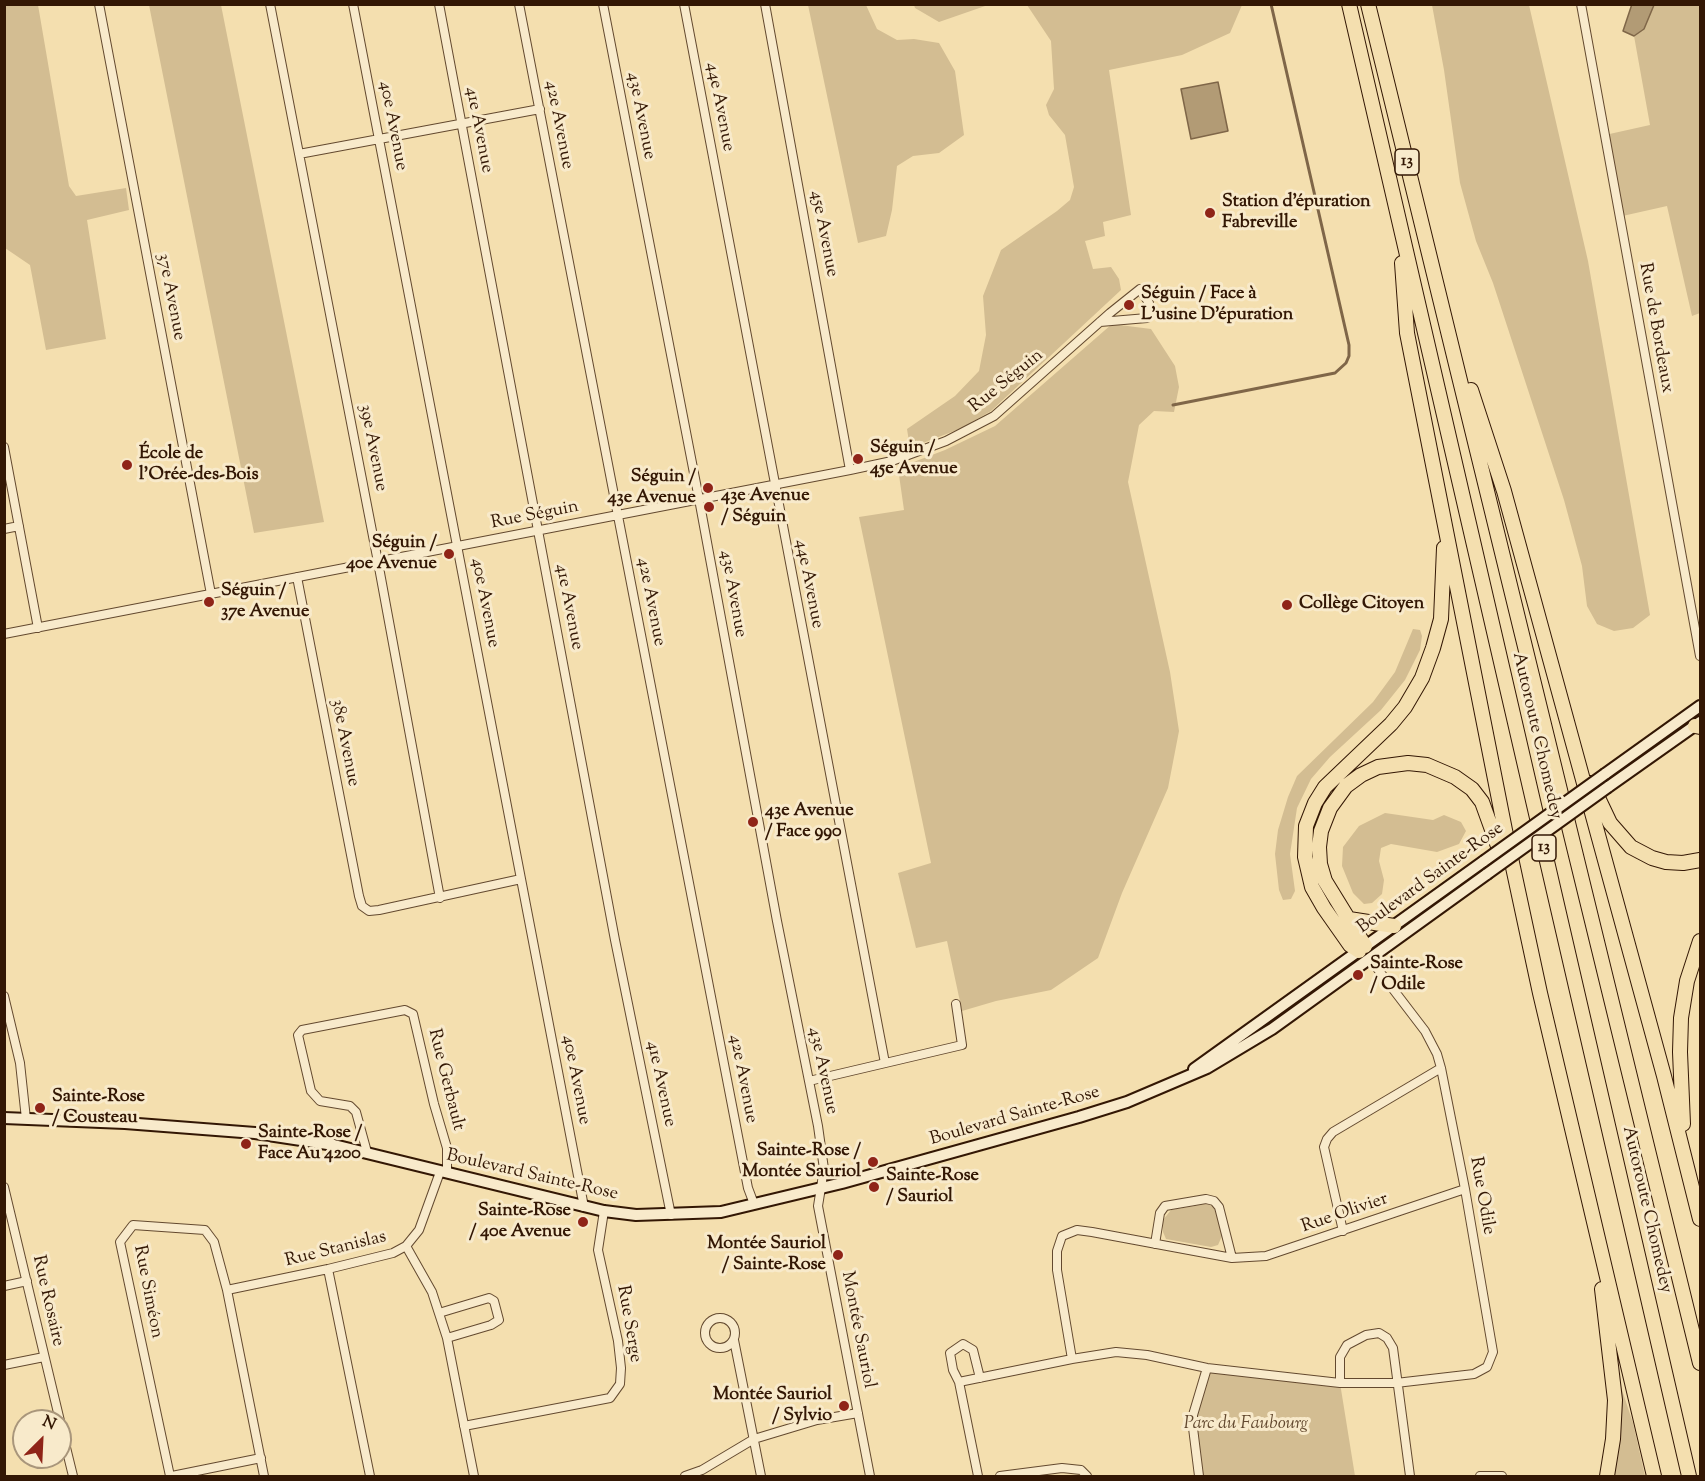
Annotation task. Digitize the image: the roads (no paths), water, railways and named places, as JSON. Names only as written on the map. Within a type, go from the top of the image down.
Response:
[{"type":"highway","name":"Autoroute Chomedey","points":[[1349,4],[1689,1476]]},
{"type":"highway","name":"Autoroute Chomedey","points":[[1368,4],[1701,1363]]},
{"type":"highway","points":[[1399,219],[1407,333],[1524,918],[1654,1476]]},
{"type":"highway","points":[[1439,294],[1504,491],[1701,1219]]},
{"type":"highway","points":[[1365,952],[1350,945],[1319,901],[1312,887],[1305,857],[1306,826],[1315,803],[1325,787],[1391,724],[1422,678],[1441,619],[1444,522]]},
{"type":"highway","points":[[1573,746],[1605,813],[1626,842],[1637,851],[1659,860],[1683,863],[1701,860]]},
{"type":"highway","points":[[1365,952],[1349,919],[1332,896],[1320,864],[1319,839],[1326,815],[1339,793],[1361,775],[1378,767],[1408,763],[1427,765],[1446,772],[1472,789],[1482,802],[1524,918]]},
{"type":"highway","points":[[1349,919],[1394,926]]},
{"type":"highway","points":[[1684,1150],[1681,1018],[1687,981],[1701,941]]},
{"type":"highway","points":[[1594,1221],[1615,1400],[1613,1439],[1607,1476]]},
{"type":"street","name":"37e Avenue","points":[[99,4],[211,594]]},
{"type":"street","name":"39e Avenue","points":[[270,4],[378,562],[440,898]]},
{"type":"street","name":"40e Avenue","points":[[353,4],[584,1207]]},
{"type":"street","name":"41e Avenue","points":[[439,4],[613,928],[671,1215]]},
{"type":"street","name":"42e Avenue","points":[[519,4],[748,1188],[754,1204]]},
{"type":"street","name":"43e Avenue","points":[[603,4],[699,499],[774,909],[809,1081],[824,1168],[821,1188]]},
{"type":"street","name":"44e Avenue","points":[[684,4],[885,1063]]},
{"type":"street","name":"45e Avenue","points":[[765,4],[850,470]]},
{"type":"street","name":"Rue de Bordeaux","points":[[1581,4],[1701,656]]},
{"type":"street","points":[[299,154],[540,109]]},
{"type":"street","name":"Rue Séguin","points":[[4,634],[892,461],[974,428],[994,416],[1100,322],[1140,289],[1149,303],[1150,310],[1146,318],[1100,322]]},
{"type":"street","points":[[4,447],[38,628]]},
{"type":"street","points":[[4,529],[19,526]]},
{"type":"street","name":"38e Avenue","points":[[297,578],[362,906],[369,912],[440,898]]},
{"type":"street","name":"Boulevard Sainte-Rose","points":[[1365,952],[1394,926],[1701,706]]},
{"type":"street","name":"Boulevard Sainte-Rose","points":[[4,1118],[167,1125],[255,1133],[367,1152],[604,1211],[636,1215],[721,1212],[821,1188],[1100,1111],[1139,1097],[1181,1077],[1365,952],[1487,874],[1699,725]]},
{"type":"street","points":[[440,898],[521,879]]},
{"type":"street","name":"Rue Odile","points":[[959,1382],[1116,1352],[1147,1355],[1207,1368],[1340,1383],[1396,1383],[1474,1374],[1487,1367],[1493,1352],[1442,1068],[1425,1031],[1365,952]]},
{"type":"street","points":[[4,996],[20,1063],[26,1119]]},
{"type":"street","points":[[809,1081],[962,1045],[956,1004]]},
{"type":"street","name":"Rue Gerbault","points":[[367,1152],[356,1112],[350,1106],[320,1101],[311,1091],[298,1035],[302,1030],[405,1010],[413,1014],[447,1148],[443,1172]]},
{"type":"street","points":[[1343,1231],[1324,1147],[1327,1139],[1332,1132],[1442,1068]]},
{"type":"street","name":"Rue Stanislas","points":[[227,1290],[328,1269],[393,1253],[406,1246],[419,1230],[443,1172]]},
{"type":"street","name":"Rue Rosaire","points":[[4,1187],[57,1409]]},
{"type":"street","name":"Montée Sauriol","points":[[821,1188],[818,1206],[870,1476]]},
{"type":"street","name":"Rue Olivier","points":[[1072,1359],[1057,1270],[1057,1251],[1062,1236],[1077,1230],[1232,1258],[1266,1256],[1465,1189]]},
{"type":"street","points":[[1155,1244],[1160,1213],[1165,1206],[1206,1199],[1219,1207],[1232,1258]]},
{"type":"street","name":"Rue Serge","points":[[464,1426],[610,1398],[620,1384],[618,1341],[598,1250],[604,1211]]},
{"type":"street","name":"Rue Siméon","points":[[171,1476],[120,1242],[133,1225],[205,1230],[214,1242],[227,1290],[264,1476]]},
{"type":"street","points":[[406,1246],[432,1292],[447,1338],[474,1476]]},
{"type":"street","points":[[328,1269],[370,1476]]},
{"type":"street","points":[[4,1286],[27,1281]]},
{"type":"street","points":[[439,1313],[489,1298],[494,1301],[499,1320],[491,1325],[447,1338]]},
{"type":"street","points":[[734,1340],[726,1347],[711,1346],[705,1337],[706,1327],[718,1317],[727,1319],[734,1326],[734,1340],[761,1476]]},
{"type":"street","points":[[1340,1383],[1340,1357],[1347,1345],[1366,1335],[1379,1333],[1387,1338],[1393,1348],[1410,1476]]},
{"type":"street","points":[[978,1476],[959,1382],[953,1370],[950,1353],[963,1344],[973,1350],[980,1378]]},
{"type":"street","points":[[4,1365],[44,1357]]},
{"type":"street","points":[[1199,1476],[1193,1414],[1207,1368]]},
{"type":"street","points":[[685,1476],[702,1470],[754,1439],[817,1420],[858,1413]]},
{"type":"street","points":[[171,1476],[261,1458]]},
{"type":"street","points":[[1000,1476],[1062,1468],[1082,1470],[1087,1476]]},
{"type":"street","points":[[1480,1476],[1502,1476]]},
{"type":"waterway","points":[[1173,405],[1335,373],[1346,363],[1349,356],[1349,345],[1271,4]]},
{"type":"place","name":"Station d'épuration Fabreville","points":[[1210,213]]},
{"type":"place","name":"Séguin / Face à L'usine D'épuration","points":[[1129,305]]},
{"type":"place","name":"Séguin / 45e Avenue","points":[[858,459]]},
{"type":"place","name":"École de l'Orée-des-Bois","points":[[127,465]]},
{"type":"place","name":"Séguin / 43e Avenue","points":[[708,488]]},
{"type":"place","name":"43e Avenue / Séguin","points":[[709,507]]},
{"type":"place","name":"Séguin / 40e Avenue","points":[[449,554]]},
{"type":"place","name":"Séguin / 37e Avenue","points":[[209,602]]},
{"type":"place","name":"Collège Citoyen","points":[[1287,605]]},
{"type":"place","name":"43e Avenue / Face 990","points":[[753,822]]},
{"type":"place","name":"Sainte-Rose / Odile","points":[[1358,975]]},
{"type":"place","name":"Sainte-Rose / Cousteau","points":[[40,1108]]},
{"type":"place","name":"Sainte-Rose / Face Au 4200","points":[[246,1144]]},
{"type":"place","name":"Sainte-Rose / Montée Sauriol","points":[[873,1162]]},
{"type":"place","name":"Sainte-Rose / Sauriol","points":[[874,1187]]},
{"type":"place","name":"Sainte-Rose / 40e Avenue","points":[[583,1222]]},
{"type":"place","name":"Montée Sauriol / Sainte-Rose","points":[[838,1255]]},
{"type":"place","name":"Montée Sauriol / Sylvio","points":[[844,1406]]},
{"type":"park label","name":"Parc du Faubourg","points":[[1246,1425]]}]
